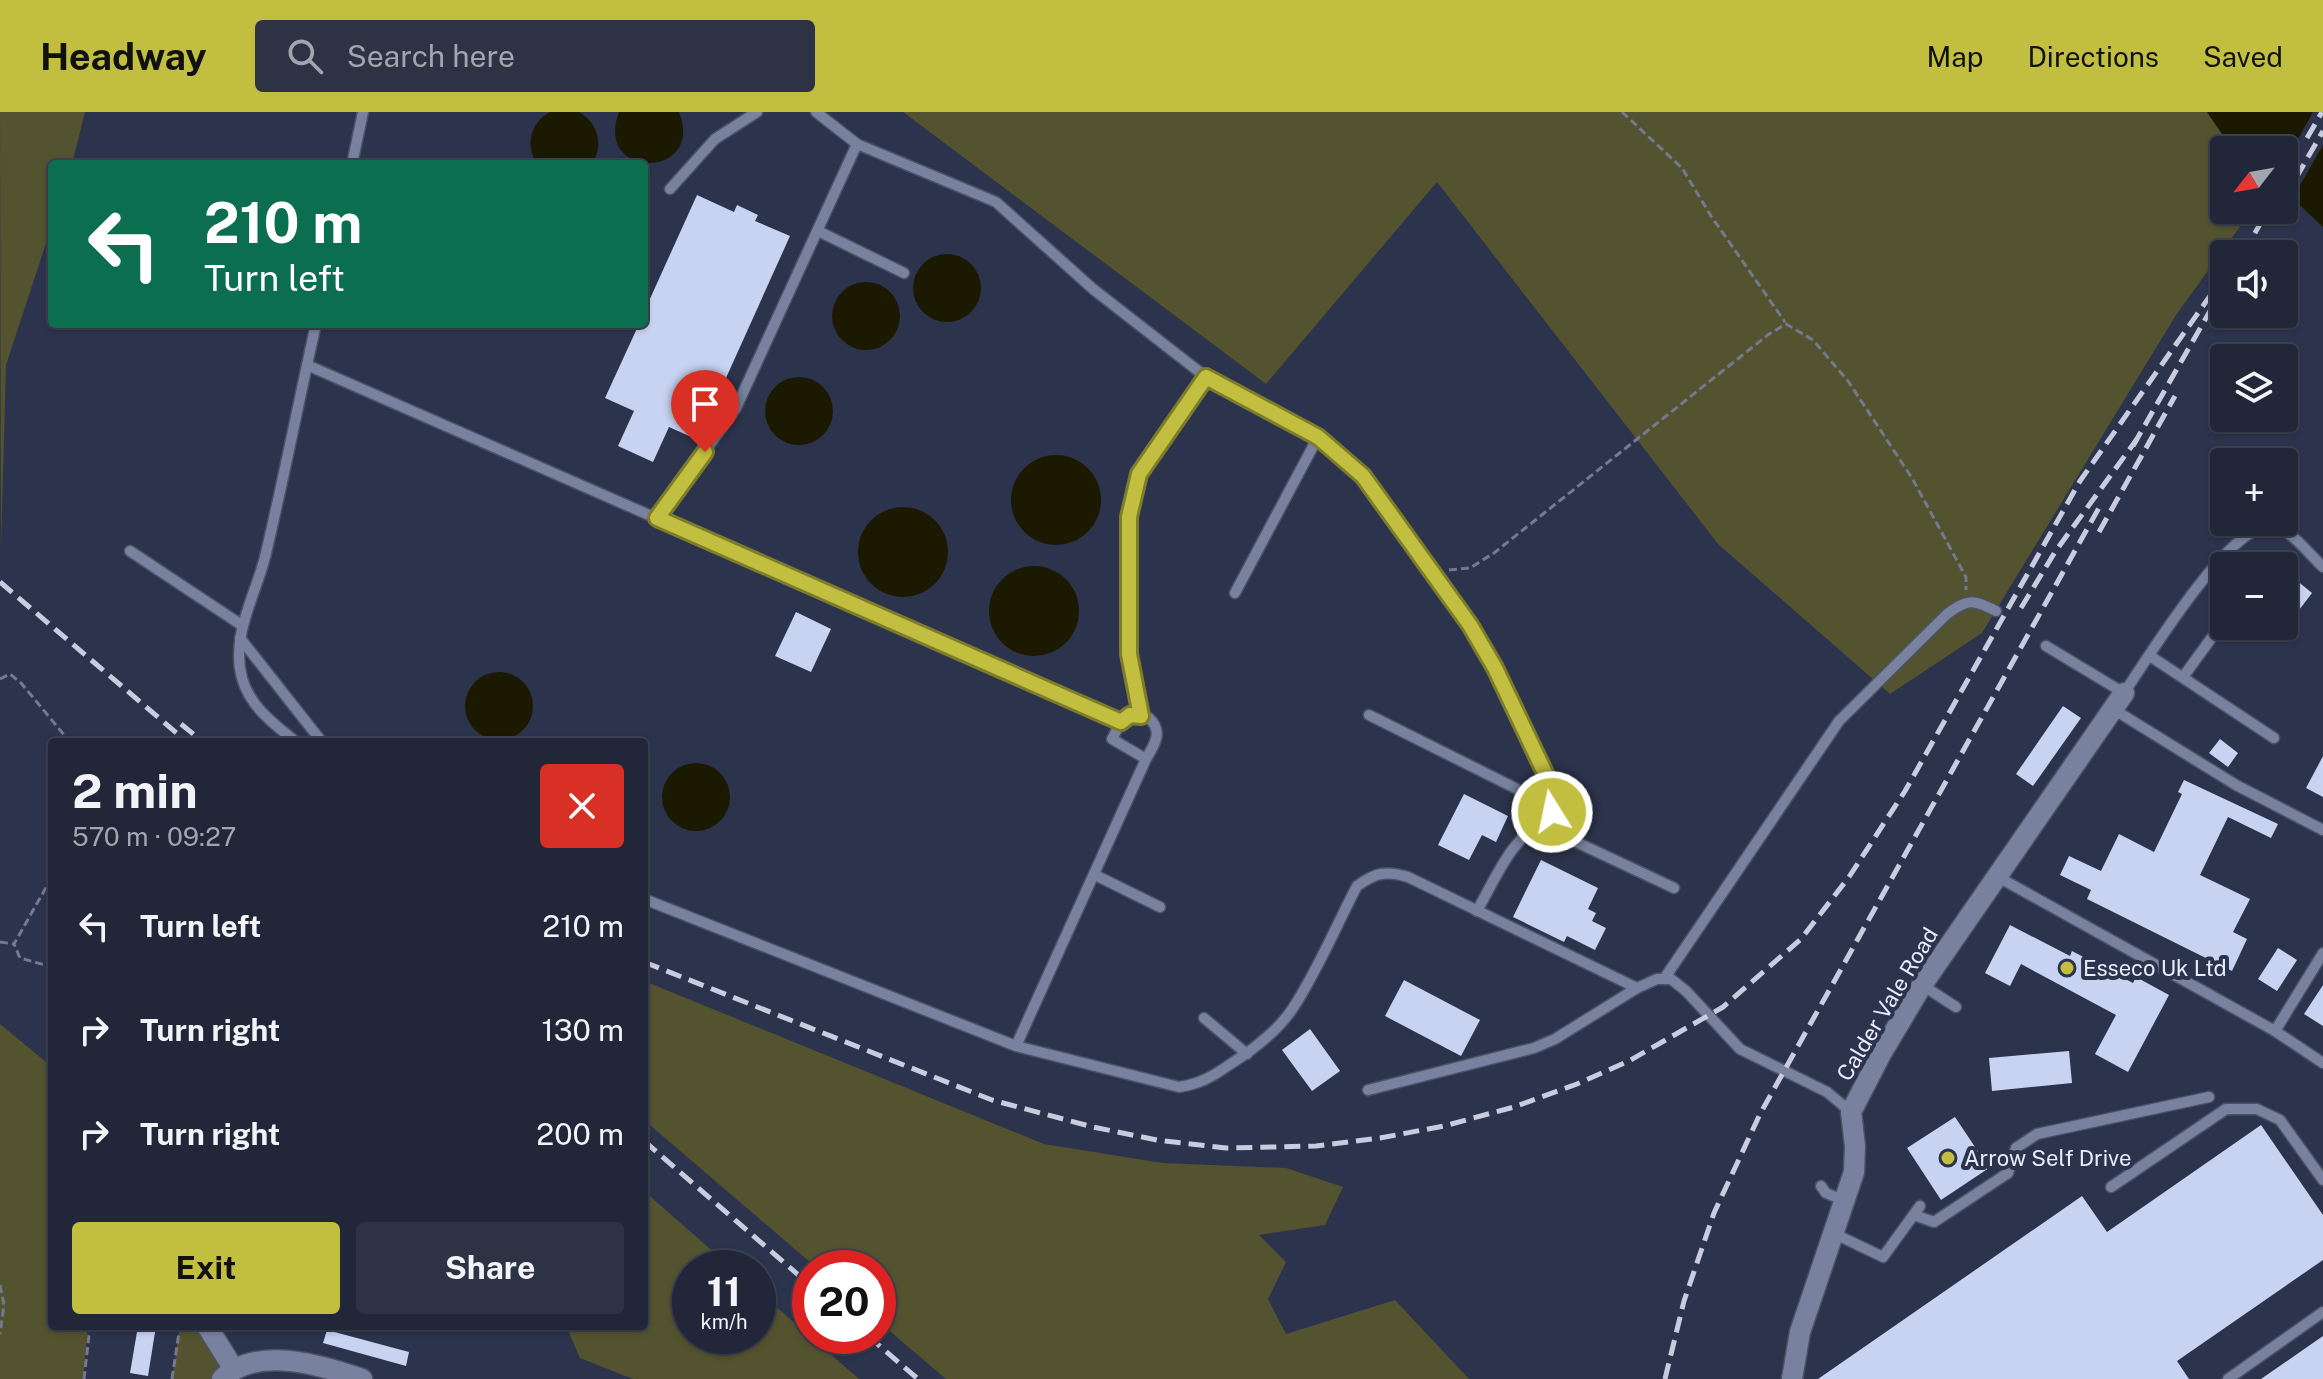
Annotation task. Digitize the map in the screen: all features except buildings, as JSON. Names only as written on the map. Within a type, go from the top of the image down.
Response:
[{"type":"street","name":"Calder Vale Road","points":[[1792,1379],[1800,1332],[1854,1172],[1851,1112],[1922,985],[2118,701]]},
{"type":"street","points":[[209,1330],[228,1374],[251,1362],[315,1363],[362,1379]]},
{"type":"lane","points":[[353,160],[363,112]]},
{"type":"lane","points":[[670,189],[715,139],[757,112]]},
{"type":"lane","points":[[816,112],[857,144],[996,202],[1093,289],[1206,377],[1318,437],[1363,476],[1470,625],[1495,668],[1545,773],[1552,812],[1560,829],[1574,841],[1674,888]]},
{"type":"lane","points":[[657,518],[736,408],[857,144]]},
{"type":"lane","points":[[818,231],[904,273]]},
{"type":"lane","points":[[291,738],[270,721],[250,698],[242,677],[240,638],[265,557],[315,328]]},
{"type":"lane","points":[[307,365],[1121,722]]},
{"type":"lane","points":[[1141,716],[1129,654],[1129,517],[1139,474],[1206,377]]},
{"type":"lane","points":[[1235,593],[1318,437]]},
{"type":"lane","points":[[2118,701],[2227,552],[2262,528],[2284,531],[2323,567]]},
{"type":"lane","points":[[130,551],[243,626]]},
{"type":"lane","points":[[1664,979],[1839,721],[1947,614],[1965,602],[1979,602],[1996,611]]},
{"type":"lane","points":[[240,638],[319,738]]},
{"type":"lane","points":[[2183,677],[2210,640]]},
{"type":"lane","points":[[2046,646],[2236,785],[2323,830]]},
{"type":"lane","points":[[2150,656],[2274,738]]},
{"type":"lane","points":[[1016,1046],[1158,738],[1157,729],[1149,718],[1130,715],[1121,722],[1112,739],[1146,759]]},
{"type":"lane","points":[[1369,715],[1537,799],[1552,812]]},
{"type":"lane","points":[[1477,911],[1513,845],[1527,830],[1552,812]]},
{"type":"lane","points":[[648,901],[1016,1046],[1179,1087],[1199,1084],[1247,1054],[1277,1027],[1293,1008],[1357,886],[1373,875],[1390,871],[1637,988]]},
{"type":"lane","points":[[1095,875],[1160,907]]},
{"type":"lane","points":[[1998,877],[2275,1031],[2323,1063]]},
{"type":"lane","points":[[2275,1031],[2323,953]]},
{"type":"lane","points":[[1368,1090],[1534,1048],[1555,1039],[1637,988],[1657,979],[1671,979],[1740,1049],[1827,1092],[1851,1112]]},
{"type":"lane","points":[[1922,985],[1956,1007]]},
{"type":"lane","points":[[1204,1018],[1247,1054]]},
{"type":"lane","points":[[1833,1233],[1883,1257],[1917,1211],[1934,1222],[2008,1173],[2016,1148],[2037,1134],[2209,1097]]},
{"type":"lane","points":[[2111,1187],[2226,1109],[2257,1109],[2280,1120],[2323,1180]]},
{"type":"lane","points":[[1821,1186],[1826,1193],[1845,1201]]},
{"type":"lane","points":[[2228,1379],[2323,1312]]},
{"type":"path","points":[[1622,112],[1682,168],[1711,216],[1786,324],[1813,340],[1848,381],[1912,478],[1966,577],[1965,602]]},
{"type":"path","points":[[1427,567],[1470,568],[1494,553],[1769,334],[1786,324]]},
{"type":"path","points":[[0,679],[10,674],[21,683],[67,738]]},
{"type":"path","points":[[14,944],[48,884]]},
{"type":"path","points":[[0,942],[14,944]]},
{"type":"path","points":[[14,944],[20,958],[48,966]]},
{"type":"path","points":[[0,1285],[4,1305],[0,1334]]},
{"type":"path","points":[[84,1379],[90,1330]]},
{"type":"path","points":[[172,1379],[179,1330]]},
{"type":"shaded area","points":[[0,112],[85,112],[73,160],[48,160],[48,237],[6,365],[1,547]]},
{"type":"shaded area","points":[[550,112],[579,112],[586,117],[597,135],[598,149],[594,160],[535,160],[531,149],[532,135],[543,117]]},
{"type":"shaded area","points":[[619,112],[679,112],[683,134],[677,150],[665,160],[649,163],[648,160],[634,160],[621,151],[615,135]]},
{"type":"shaded area","points":[[903,112],[2207,112],[2223,136],[2210,136],[2210,224],[2242,224],[2230,240],[2210,240],[2210,268],[2176,315],[1982,633],[1890,694],[1718,544],[1437,182],[1266,384]]},
{"type":"shaded area","points":[[2207,112],[2323,112],[2323,227],[2298,203],[2298,136],[2223,136]]},
{"type":"shaded area","points":[[940,254],[954,254],[966,259],[976,269],[981,288],[976,307],[966,317],[954,322],[940,322],[928,317],[918,307],[913,295],[913,281],[918,269],[928,259]]},
{"type":"shaded area","points":[[859,282],[873,282],[885,287],[895,297],[900,316],[895,335],[885,345],[873,350],[859,350],[847,345],[837,335],[832,323],[832,309],[837,297],[847,287]]},
{"type":"shaded area","points":[[792,377],[806,377],[818,382],[828,392],[833,411],[828,430],[818,440],[806,445],[792,445],[780,440],[770,430],[765,418],[765,404],[770,392],[780,382]]},
{"type":"shaded area","points":[[1056,455],[1073,458],[1088,468],[1098,483],[1101,500],[1098,517],[1088,532],[1073,542],[1056,545],[1039,542],[1024,532],[1014,517],[1011,500],[1014,483],[1024,468],[1039,458]]},
{"type":"shaded area","points":[[903,507],[920,510],[935,520],[945,535],[948,552],[945,569],[935,584],[920,594],[903,597],[886,594],[871,584],[861,569],[858,552],[861,535],[871,520],[886,510]]},
{"type":"shaded area","points":[[1034,566],[1051,569],[1066,579],[1076,594],[1079,611],[1076,628],[1066,643],[1051,653],[1034,656],[1017,653],[1002,643],[992,628],[989,611],[992,594],[1002,579],[1017,569]]},
{"type":"shaded area","points":[[492,672],[506,672],[518,677],[528,687],[533,699],[533,713],[528,725],[512,738],[486,738],[480,735],[470,725],[465,713],[465,699],[470,687],[480,677]]},
{"type":"shaded area","points":[[689,763],[703,763],[715,768],[725,778],[730,797],[725,816],[715,826],[703,831],[689,831],[677,826],[667,816],[662,804],[662,790],[667,778],[677,768]]},
{"type":"shaded area","points":[[648,983],[1044,1144],[1162,1163],[1286,1168],[1343,1187],[1325,1225],[1259,1235],[1286,1262],[1268,1299],[1286,1334],[1395,1300],[1469,1379],[946,1379],[896,1336],[896,1250],[796,1250],[648,1123]]},
{"type":"shaded area","points":[[0,1024],[48,1064],[48,1330],[88,1330],[83,1379],[0,1379]]},
{"type":"shaded area","points":[[648,1194],[711,1250],[672,1250],[672,1354],[776,1354],[776,1307],[792,1321],[792,1354],[830,1354],[859,1379],[633,1379],[580,1358],[568,1330],[648,1330]]},
{"type":"shaded area","points":[[179,1330],[209,1330],[233,1368],[222,1379],[172,1379]]},
{"type":"pier","points":[[2313,112],[2323,112],[2323,145],[2298,189],[2298,139]]},
{"type":"railway","points":[[2307,138],[2322,112]]},
{"type":"railway","points":[[2298,175],[2323,131]]},
{"type":"railway","points":[[2251,240],[2260,224]]},
{"type":"railway","points":[[648,964],[992,1100],[1093,1127],[1157,1140],[1226,1148],[1316,1146],[1380,1138],[1444,1126],[1514,1107],[1577,1084],[1629,1061],[1723,1007],[1801,939],[1849,877],[1905,791],[2080,481],[2210,296]]},
{"type":"railway","points":[[2133,446],[2210,311]]},
{"type":"railway","points":[[2099,532],[2175,396]]},
{"type":"railway","points":[[2021,608],[2055,552],[2137,439]]},
{"type":"railway","points":[[1665,1379],[1684,1301],[1714,1213],[1760,1114],[2100,506]]},
{"type":"railway","points":[[0,582],[182,738]]},
{"type":"railway","points":[[181,724],[198,738]]},
{"type":"railway","points":[[648,1144],[792,1269]]},
{"type":"railway","points":[[889,1354],[918,1379]]},
{"type":"place","name":"Esseco Uk Ltd","points":[[2067,968]]},
{"type":"place","name":"Arrow Self Drive","points":[[1948,1158]]},
{"type":"route","points":[[705,452],[657,518],[1121,722],[1130,715],[1141,716],[1129,654],[1129,517],[1139,474],[1206,377],[1318,437],[1363,476],[1470,625],[1495,668],[1545,773],[1552,812]]}]
